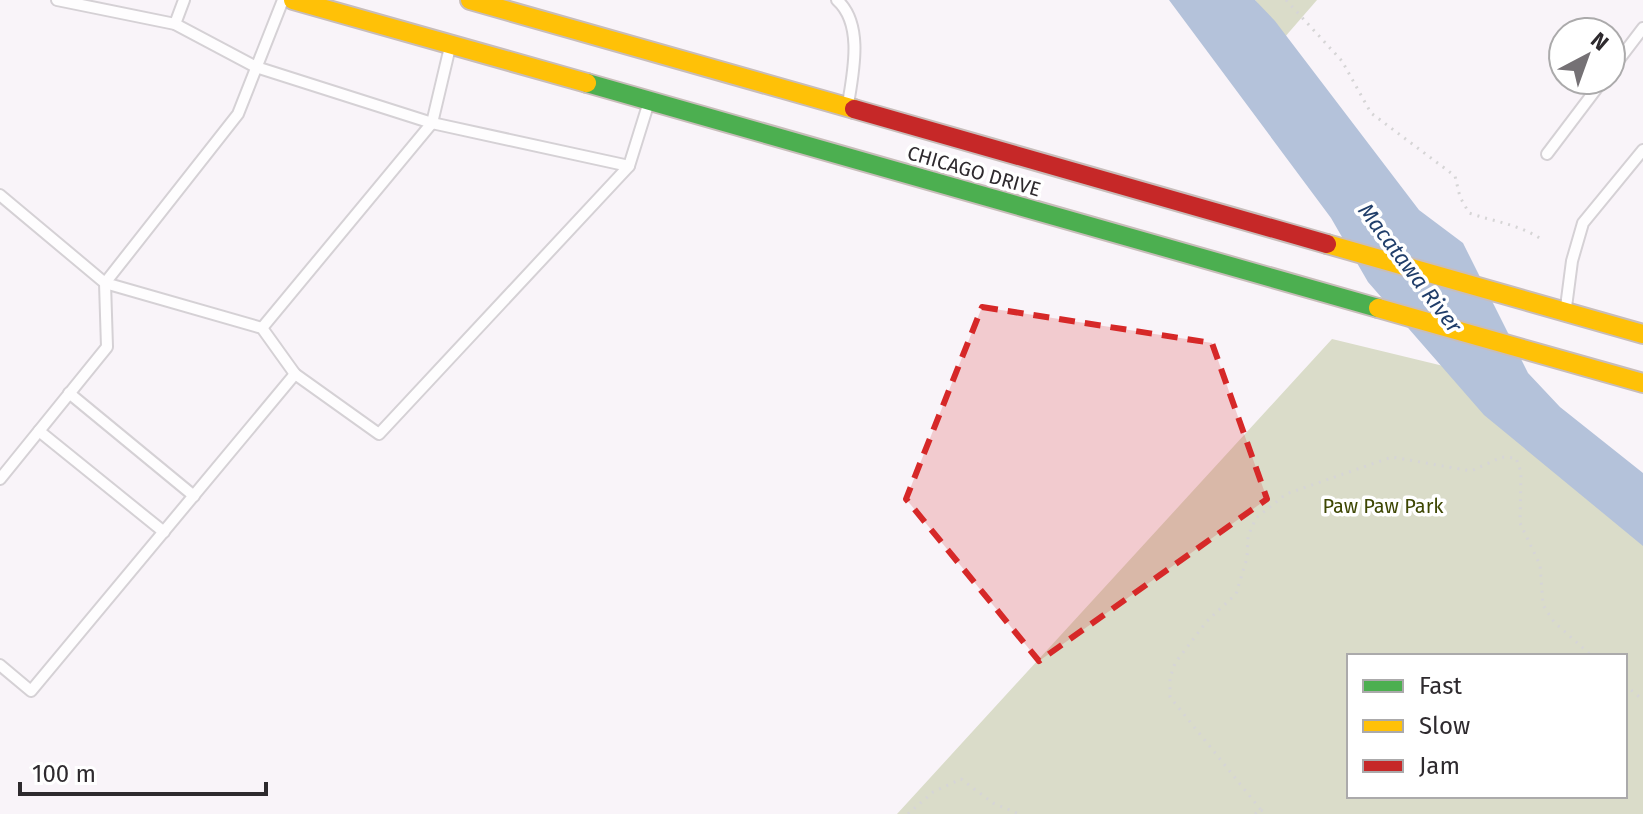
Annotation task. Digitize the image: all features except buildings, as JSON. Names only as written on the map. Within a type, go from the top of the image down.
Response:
[{"type":"main road","name":"CHICAGO DRIVE","points":[[293,0],[649,102],[690,99],[1353,303],[1643,383]]},
{"type":"main road","name":"CHICAGO DRIVE","points":[[470,0],[510,6],[706,67],[1643,334]]},
{"type":"main road","points":[[690,99],[706,67]]},
{"type":"lane","points":[[57,0],[175,24],[256,67],[432,123],[629,166]]},
{"type":"lane","points":[[175,24],[184,0]]},
{"type":"lane","points":[[0,479],[107,347],[105,283],[238,114],[283,0]]},
{"type":"lane","points":[[837,0],[846,9],[855,46],[847,107]]},
{"type":"lane","points":[[1627,49],[1643,28]]},
{"type":"lane","points":[[262,328],[432,123],[451,45]]},
{"type":"lane","points":[[1547,154],[1591,96]]},
{"type":"lane","points":[[0,195],[105,283],[262,328],[295,374],[379,434],[629,166],[649,102]]},
{"type":"lane","points":[[1565,313],[1572,261],[1583,223],[1643,150]]},
{"type":"lane","points":[[0,665],[31,691],[295,374]]},
{"type":"lane","points":[[69,393],[194,496]]},
{"type":"lane","points":[[39,431],[164,532]]},
{"type":"path","points":[[1286,0],[1342,61],[1371,113],[1455,176],[1469,213],[1508,222],[1541,239]]},
{"type":"path","points":[[1268,814],[1261,810],[1170,697],[1170,678],[1175,663],[1207,621],[1236,594],[1247,558],[1248,536],[1256,518],[1286,494],[1304,485],[1392,457],[1471,471],[1502,457],[1516,458],[1521,472],[1520,523],[1540,565],[1543,605],[1554,622],[1590,654]]},
{"type":"path","points":[[1627,687],[1643,700]]},
{"type":"path","points":[[908,814],[933,792],[961,779],[993,803],[1019,814]]},
{"type":"path","points":[[1255,814],[1261,810]]},
{"type":"highlighted area","points":[[982,307],[1212,343],[1267,499],[1039,661],[906,499]]},
{"type":"green space","points":[[1255,0],[1317,0],[1284,38]]},
{"type":"green space","name":"Paw Paw Park","points":[[1332,339],[1493,378],[1643,508],[1643,814],[897,814]]},
{"type":"water","name":"Macatawa River","points":[[1169,0],[1255,0],[1275,21],[1419,210],[1463,243],[1528,373],[1560,407],[1643,473],[1643,546],[1484,415],[1368,282],[1331,218]]},
{"type":"traffic: fast","points":[[587,83],[1378,308]]},
{"type":"traffic: slow","points":[[293,0],[587,83]]},
{"type":"traffic: slow","points":[[470,0],[854,109]]},
{"type":"traffic: slow","points":[[1327,244],[1643,334]]},
{"type":"traffic: slow","points":[[1378,308],[1643,383]]},
{"type":"traffic: jam","points":[[854,109],[1327,244]]}]
